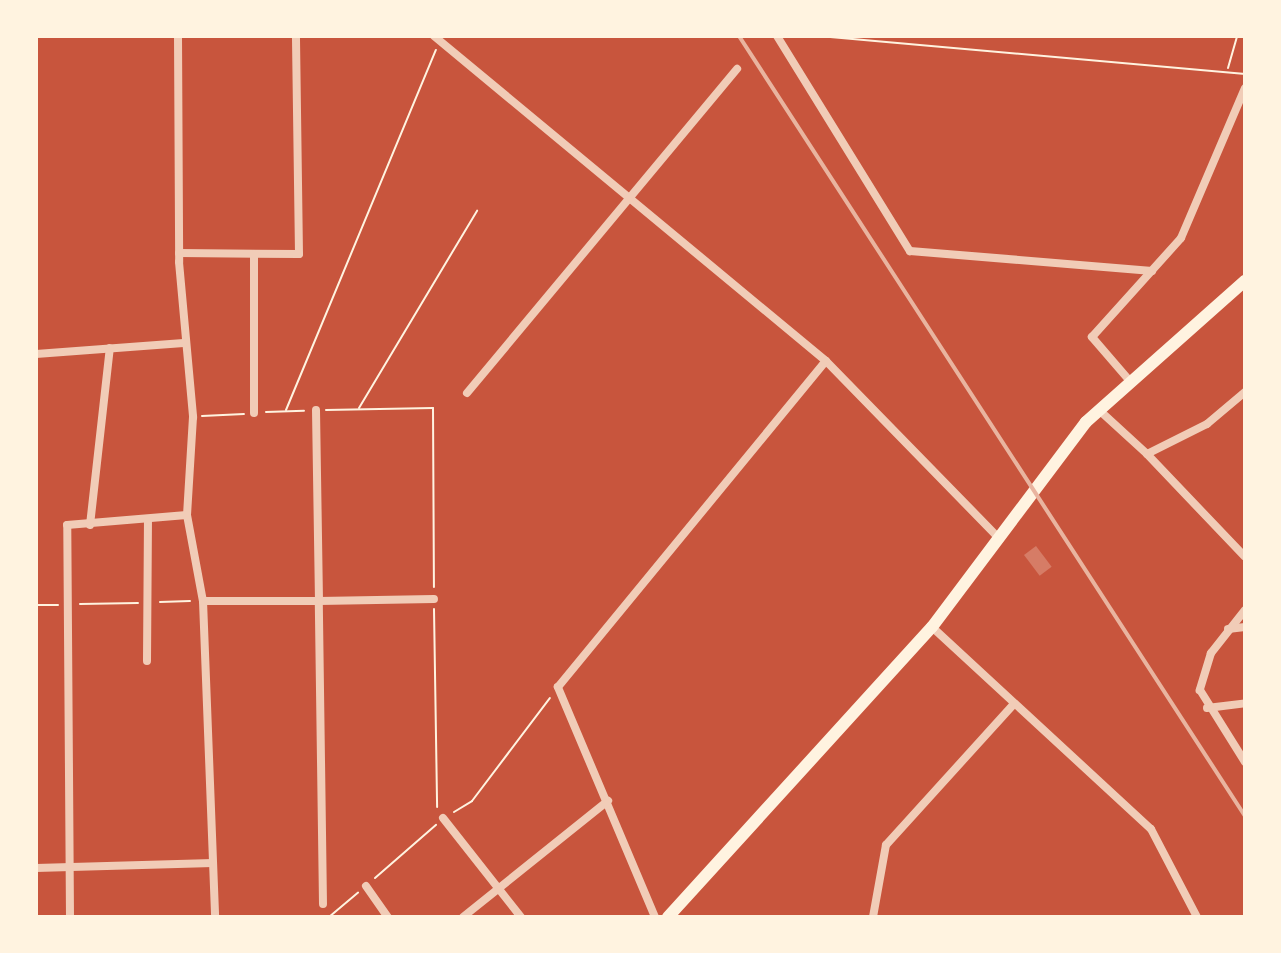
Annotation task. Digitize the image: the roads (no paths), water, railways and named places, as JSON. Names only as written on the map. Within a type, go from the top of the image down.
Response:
[{"type":"main road","points":[[668,917],[932,627],[1099,410],[1129,380],[1245,281]]},
{"type":"street","points":[[178,36],[179,253],[184,343],[193,417],[187,515],[203,601],[215,917]]},
{"type":"street","points":[[179,253],[299,254],[296,36]]},
{"type":"street","points":[[777,36],[910,251],[1152,271]]},
{"type":"street","points":[[438,37],[826,361],[1000,539]]},
{"type":"street","points":[[467,393],[737,69]]},
{"type":"street","points":[[1129,380],[1092,337],[1181,238],[1245,88]]},
{"type":"street","points":[[254,254],[254,413]]},
{"type":"street","points":[[36,354],[184,343]]},
{"type":"street","points":[[90,525],[110,348]]},
{"type":"street","points":[[655,917],[558,687],[826,361]]},
{"type":"street","points":[[1147,454],[1207,424],[1245,392]]},
{"type":"street","points":[[316,410],[323,904]]},
{"type":"street","points":[[1099,410],[1147,454],[1245,557]]},
{"type":"street","points":[[70,917],[67,525],[187,515]]},
{"type":"street","points":[[147,661],[148,519]]},
{"type":"street","points":[[203,601],[434,599]]},
{"type":"street","points":[[1245,610],[1228,629],[1204,669],[1207,708],[1245,762]]},
{"type":"street","points":[[932,627],[1013,705],[1151,829],[1197,917]]},
{"type":"street","points":[[1228,629],[1245,627]]},
{"type":"street","points":[[1207,708],[1245,703]]},
{"type":"street","points":[[873,917],[886,845],[1013,705]]},
{"type":"street","points":[[463,917],[608,801]]},
{"type":"street","points":[[443,818],[521,917]]},
{"type":"street","points":[[36,868],[213,863]]},
{"type":"street","points":[[366,886],[388,917]]},
{"type":"railway","points":[[739,36],[1245,816]]}]
